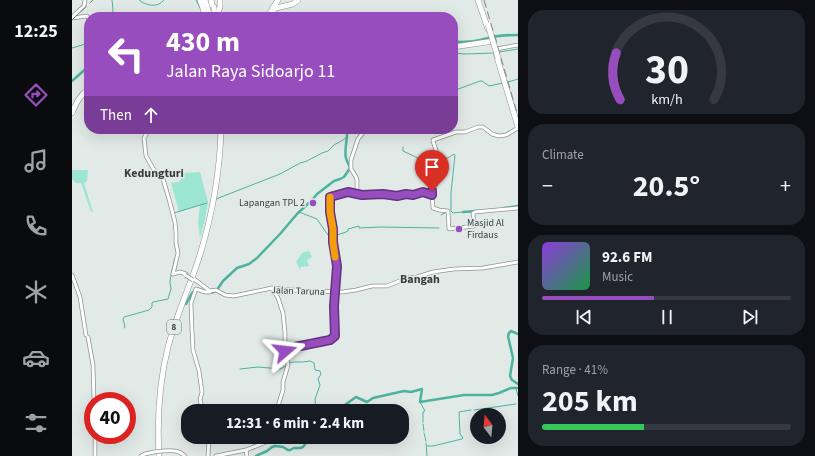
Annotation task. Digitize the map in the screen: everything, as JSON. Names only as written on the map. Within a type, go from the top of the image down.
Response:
[{"type":"highway","points":[[200,0],[204,12]]},
{"type":"highway","points":[[206,0],[212,5]]},
{"type":"highway","points":[[216,12],[220,7],[220,0]]},
{"type":"highway","points":[[268,12],[277,0]]},
{"type":"highway","points":[[287,0],[292,2],[298,0]]},
{"type":"highway","points":[[270,12],[275,8],[292,4],[298,0]]},
{"type":"highway","points":[[480,0],[518,121]]},
{"type":"highway","points":[[480,0],[504,75],[518,128]]},
{"type":"highway","points":[[458,47],[494,44]]},
{"type":"highway","points":[[72,111],[84,92]]},
{"type":"highway","name":"8","points":[[157,455],[158,420],[164,367],[173,330],[198,259],[210,217],[218,168],[220,134]]},
{"type":"street","points":[[72,17],[84,6],[86,0]]},
{"type":"street","points":[[72,17],[84,16]]},
{"type":"street","points":[[494,44],[518,45]]},
{"type":"street","points":[[458,132],[465,132],[478,127],[483,127],[492,134],[499,136],[507,134],[518,128]]},
{"type":"street","points":[[146,134],[144,138],[146,156],[153,169],[163,179],[173,214],[178,253],[173,274],[180,272],[185,274],[210,291]]},
{"type":"street","points":[[357,194],[357,180],[351,169],[351,160],[358,139],[362,134]]},
{"type":"street","points":[[449,134],[433,141],[436,150],[439,175],[433,190],[432,208],[448,211],[450,229],[474,226],[473,213],[475,212],[518,208]]},
{"type":"street","points":[[285,349],[329,341],[335,336],[334,317],[337,266],[330,212],[330,197],[346,193],[383,194],[396,196],[413,195],[423,192],[432,195]]},
{"type":"street","name":"Jalan Taruna","points":[[201,404],[200,400],[202,392],[192,339],[191,303],[197,289],[207,293],[210,291],[217,291],[226,295],[237,296],[272,288],[307,292],[335,292],[372,286],[387,286],[407,278],[414,278],[433,272],[454,269],[483,268],[518,262]]},
{"type":"street","points":[[72,275],[80,297],[92,366],[93,392]]},
{"type":"street","points":[[272,288],[281,306],[287,363],[279,404]]},
{"type":"street","points":[[95,444],[95,456]]},
{"type":"street","points":[[208,456],[209,444]]},
{"type":"street","points":[[216,456],[246,450],[261,444]]},
{"type":"street","points":[[246,450],[247,456]]},
{"type":"street","points":[[141,456],[146,454],[157,455],[163,451],[176,451],[181,452],[185,456]]},
{"type":"green space","points":[[73,170],[88,171],[87,181],[84,183],[93,212],[91,212],[81,183],[76,183],[72,179]]},
{"type":"green space","points":[[200,172],[208,202],[200,238],[198,222],[200,205],[179,212],[171,183],[181,181],[179,174]]},
{"type":"green space","points":[[309,251],[312,257],[307,260],[309,266],[300,267],[300,269],[296,262],[302,253]]},
{"type":"waterway","points":[[112,0],[113,12]]},
{"type":"waterway","points":[[139,0],[151,5],[159,4],[164,0]]},
{"type":"waterway","points":[[196,0],[200,8]]},
{"type":"waterway","points":[[458,42],[468,42],[499,36],[518,35]]},
{"type":"waterway","points":[[72,48],[84,44]]},
{"type":"waterway","points":[[499,52],[518,49]]},
{"type":"waterway","points":[[458,53],[494,53]]},
{"type":"waterway","points":[[72,81],[84,70]]},
{"type":"waterway","points":[[508,82],[518,79]]},
{"type":"waterway","points":[[458,89],[480,81],[489,86],[503,83]]},
{"type":"waterway","points":[[208,293],[217,290],[223,281],[237,268],[249,264],[257,258],[317,194],[334,181],[344,177],[350,168],[345,152],[347,134]]},
{"type":"waterway","points":[[216,199],[280,174],[300,163],[328,151],[334,145],[347,137]]},
{"type":"waterway","points":[[403,147],[403,151],[420,159],[436,159]]},
{"type":"waterway","points":[[439,159],[448,158],[454,154],[455,155],[451,193],[451,211],[453,213],[463,212]]},
{"type":"waterway","points":[[174,213],[207,203]]},
{"type":"waterway","points":[[504,208],[518,206]]},
{"type":"waterway","points":[[463,212],[477,211]]},
{"type":"waterway","points":[[299,212],[317,219],[328,235],[334,236],[346,232],[348,229],[359,226],[359,228],[439,228]]},
{"type":"waterway","points":[[441,215],[447,212]]},
{"type":"waterway","points":[[124,328],[124,317],[149,310],[152,307],[153,302],[168,299],[171,289],[170,282],[175,258]]},
{"type":"waterway","points":[[186,304],[192,293],[196,290]]},
{"type":"waterway","points":[[518,334],[511,331],[508,336],[513,358],[510,376],[512,380],[518,384]]},
{"type":"waterway","points":[[290,363],[310,361],[314,363],[315,370],[320,371],[321,374],[318,379],[320,385],[315,399],[315,404]]},
{"type":"waterway","points":[[240,369],[258,367],[280,369],[286,366]]},
{"type":"waterway","points":[[346,404],[356,397],[367,402],[373,398],[404,391],[411,392],[422,389],[420,402],[464,395],[492,395],[511,388],[518,388]]},
{"type":"waterway","points":[[516,388],[518,396]]},
{"type":"waterway","points":[[420,402],[425,411],[423,412],[423,422]]},
{"type":"waterway","points":[[488,408],[516,404]]},
{"type":"waterway","points":[[427,446],[462,439],[463,438],[460,434],[459,412],[470,410]]},
{"type":"waterway","points":[[423,424],[424,431]]},
{"type":"waterway","points":[[424,433],[426,441]]},
{"type":"waterway","points":[[426,443],[427,456]]},
{"type":"waterway","points":[[256,456],[275,446],[290,450],[303,447],[305,444]]},
{"type":"railway","points":[[72,20],[93,0]]},
{"type":"railway","points":[[484,0],[518,116]]},
{"type":"slow traffic","points":[[330,197],[329,202],[335,257]]},
{"type":"place","name":"Lapangan TPL 2","points":[[313,203]]},
{"type":"place","name":"Masjid Al Firdaus","points":[[459,229]]},
{"type":"district","name":"Kedungturi","points":[[154,173]]},
{"type":"district","name":"Bangah","points":[[420,279]]},
{"type":"route","points":[[285,351],[285,349],[330,340],[335,336],[334,306],[337,266],[333,242],[333,229],[329,202],[330,197],[348,192],[362,195],[383,194],[397,196],[406,194],[412,196],[422,192],[432,195],[432,191]]}]
